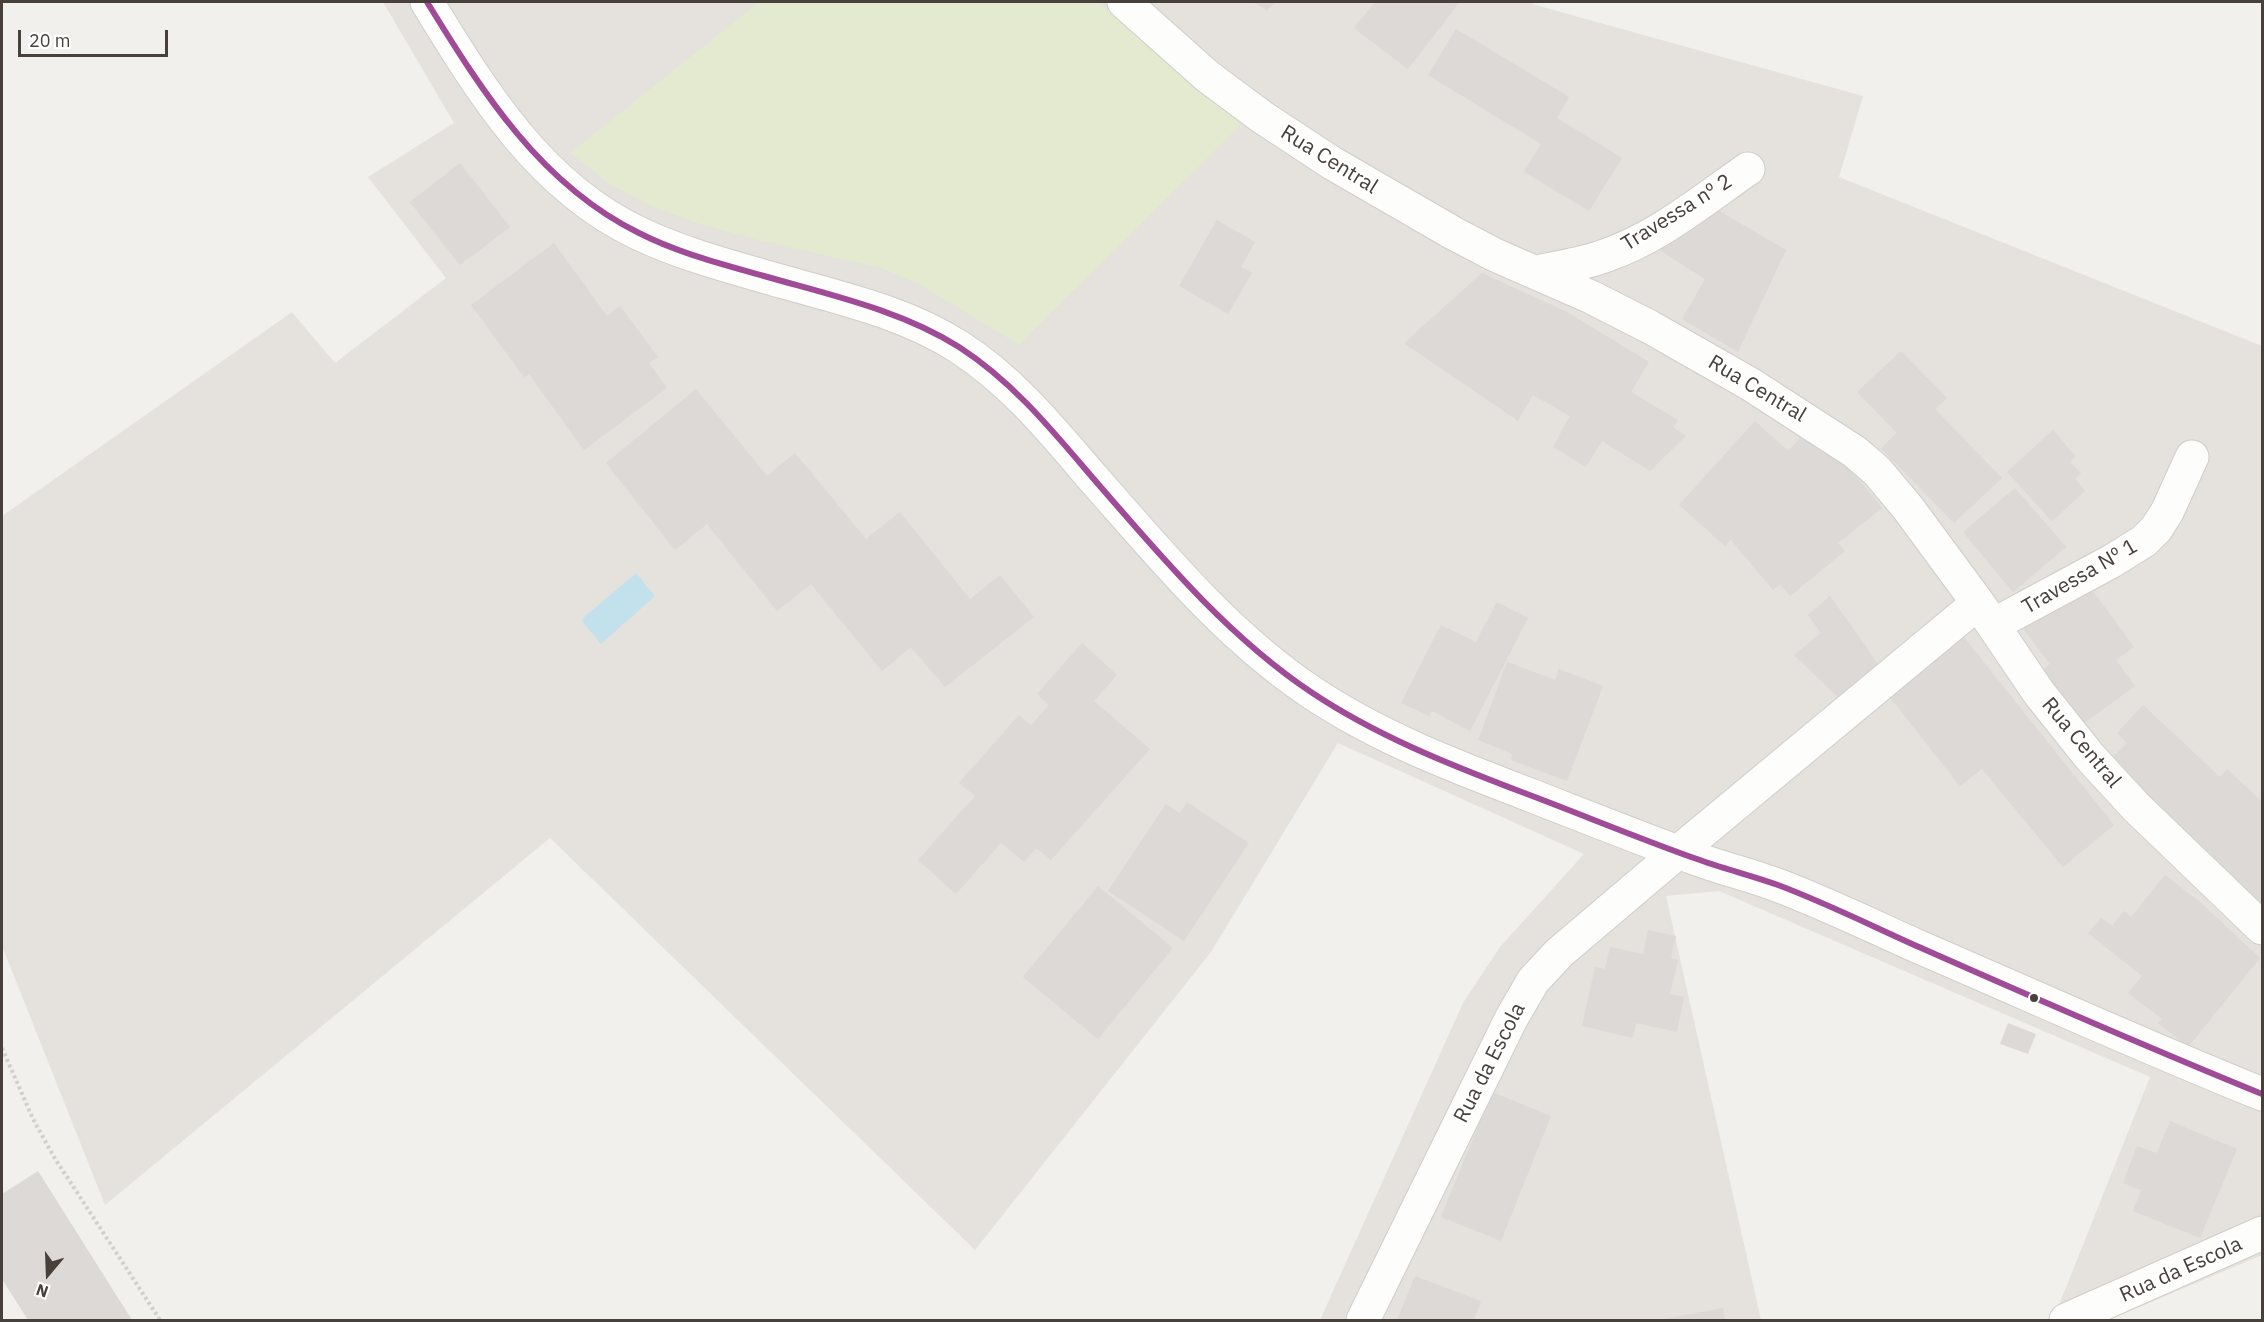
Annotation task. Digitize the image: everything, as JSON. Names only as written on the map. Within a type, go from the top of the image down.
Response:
[{"type":"street","points":[[427,2],[483,90],[513,131],[541,164],[598,211],[634,231],[687,253],[884,311],[953,343],[1020,395],[1230,629],[1304,688],[1370,727],[1433,757],[1678,852],[1777,885],[2180,1061],[2262,1094]]},
{"type":"street","name":"Rua Central","points":[[1124,2],[1207,76],[1262,117],[1322,157],[1453,233],[1650,327],[1750,384],[1855,452],[1877,471],[1908,508],[2039,693],[2113,784],[2262,928]]},
{"type":"street","name":"Travessa nº 2","points":[[1536,272],[1606,256],[1631,245],[1669,223],[1748,169]]},
{"type":"street","name":"Travessa Nº 1","points":[[1678,852],[1985,614],[2112,561],[2144,541],[2168,512],[2192,457]]},
{"type":"street","name":"Rua da Escola","points":[[1363,1320],[1511,1019],[1533,981],[1559,953],[1678,852]]},
{"type":"street","name":"Rua da Escola","points":[[2066,1320],[2262,1233]]},
{"type":"path","points":[[2,1048],[33,1119],[54,1157],[160,1320]]},
{"type":"shaded area","points":[[383,2],[1532,2],[1532,4],[1863,96],[1839,177],[2262,346],[2262,1255],[2109,1320],[2053,1320],[2150,1077],[1719,891],[1666,896],[1761,1320],[1320,1320],[1463,1003],[1500,947],[1584,854],[1338,743],[1211,952],[975,1250],[550,838],[105,1205],[2,946],[2,516],[292,312],[335,363],[446,278],[368,177],[454,123]]},
{"type":"green space","points":[[759,2],[1097,2],[1185,77],[1244,122],[1019,345],[921,285],[881,268],[762,241],[697,223],[653,207],[608,183],[570,153]]},
{"type":"water","points":[[636,573],[655,596],[601,644],[581,620]]},
{"type":"building","points":[[1254,2],[1275,2],[1267,11]]},
{"type":"building","points":[[1375,2],[1459,3],[1408,69],[1354,28]]},
{"type":"building","points":[[1456,29],[1569,97],[1557,118],[1622,158],[1589,211],[1524,172],[1541,144],[1428,75]]},
{"type":"building","points":[[460,163],[510,227],[460,265],[410,202]]},
{"type":"building","points":[[1711,206],[1786,250],[1738,352],[1682,319],[1705,279],[1655,247]]},
{"type":"building","points":[[1217,220],[1255,242],[1241,267],[1252,273],[1228,314],[1179,286]]},
{"type":"building","points":[[554,243],[607,316],[620,306],[658,357],[649,363],[667,388],[584,450],[529,374],[524,377],[471,305]]},
{"type":"building","points":[[1482,273],[1567,312],[1649,362],[1631,392],[1678,420],[1673,427],[1686,436],[1650,471],[1602,441],[1586,467],[1553,447],[1570,416],[1533,395],[1518,421],[1404,343]]},
{"type":"building","points":[[1901,351],[1947,398],[1935,409],[2002,478],[1954,523],[1881,448],[1897,433],[1857,392]]},
{"type":"building","points":[[696,389],[767,476],[795,453],[866,539],[900,512],[970,599],[1000,575],[1034,617],[945,687],[911,647],[882,671],[811,584],[777,611],[707,524],[675,550],[606,463]]},
{"type":"building","points":[[1755,421],[1788,451],[1800,438],[1847,465],[1882,508],[1838,543],[1845,551],[1790,596],[1780,584],[1773,590],[1731,540],[1725,546],[1679,505]]},
{"type":"building","points":[[2053,430],[2076,457],[2070,462],[2081,473],[2075,479],[2085,491],[2052,521],[2007,472]]},
{"type":"building","points":[[2015,488],[2066,547],[2013,592],[1963,532]]},
{"type":"building","points":[[2087,583],[2134,647],[2116,660],[2135,686],[2076,729],[2036,674],[2050,664],[2018,622]]},
{"type":"building","points":[[1830,596],[1885,674],[1847,706],[1794,655],[1821,633],[1808,615]]},
{"type":"building","points":[[1497,602],[1528,618],[1470,731],[1432,711],[1429,716],[1401,703],[1441,625],[1476,642]]},
{"type":"building","points":[[1963,636],[2114,825],[2063,867],[1982,769],[1960,786],[1888,695]]},
{"type":"building","points":[[1082,643],[1117,675],[1094,701],[1150,749],[1051,860],[1036,848],[1024,862],[1001,843],[956,894],[918,860],[975,796],[959,783],[1019,715],[1031,725],[1049,705],[1037,694]]},
{"type":"building","points":[[1507,662],[1555,680],[1559,669],[1603,686],[1567,781],[1511,760],[1513,754],[1478,740]]},
{"type":"building","points":[[2143,705],[2220,777],[2227,769],[2262,802],[2262,907],[2108,762],[2127,743],[2117,733]]},
{"type":"building","points":[[1187,802],[1249,843],[1184,941],[1108,891],[1166,804],[1180,813]]},
{"type":"building","points":[[2165,875],[2201,903],[2260,958],[2188,1047],[2158,1023],[2162,1019],[2128,993],[2142,976],[2088,933],[2101,918],[2112,926],[2124,911],[2131,917]]},
{"type":"building","points":[[1098,886],[1173,948],[1098,1039],[1023,977]]},
{"type":"building","points":[[1648,930],[1676,936],[1671,958],[1678,960],[1670,994],[1684,997],[1677,1032],[1636,1023],[1633,1038],[1582,1026],[1595,967],[1605,969],[1610,947],[1643,954]]},
{"type":"building","points":[[2008,1023],[2036,1034],[2028,1054],[2000,1044]]},
{"type":"building","points":[[1492,1092],[1551,1116],[1501,1241],[1441,1217]]},
{"type":"building","points":[[2170,1121],[2237,1149],[2200,1238],[2133,1211],[2141,1190],[2123,1183],[2137,1146],[2157,1153]]},
{"type":"building","points":[[38,1171],[132,1320],[28,1320],[2,1279],[2,1194]]},
{"type":"building","points":[[1415,1276],[1481,1301],[1474,1320],[1397,1320]]},
{"type":"building","points":[[1723,1308],[1725,1320],[1664,1320],[1664,1319]]},
{"type":"transit line","points":[[427,2],[470,70],[517,134],[572,189],[604,213],[639,233],[669,246],[889,313],[959,347],[997,375],[1030,407],[1168,564],[1222,619],[1280,670],[1335,707],[1386,735],[1439,759],[1672,850],[1796,892],[2047,1003],[2262,1094]]}]
